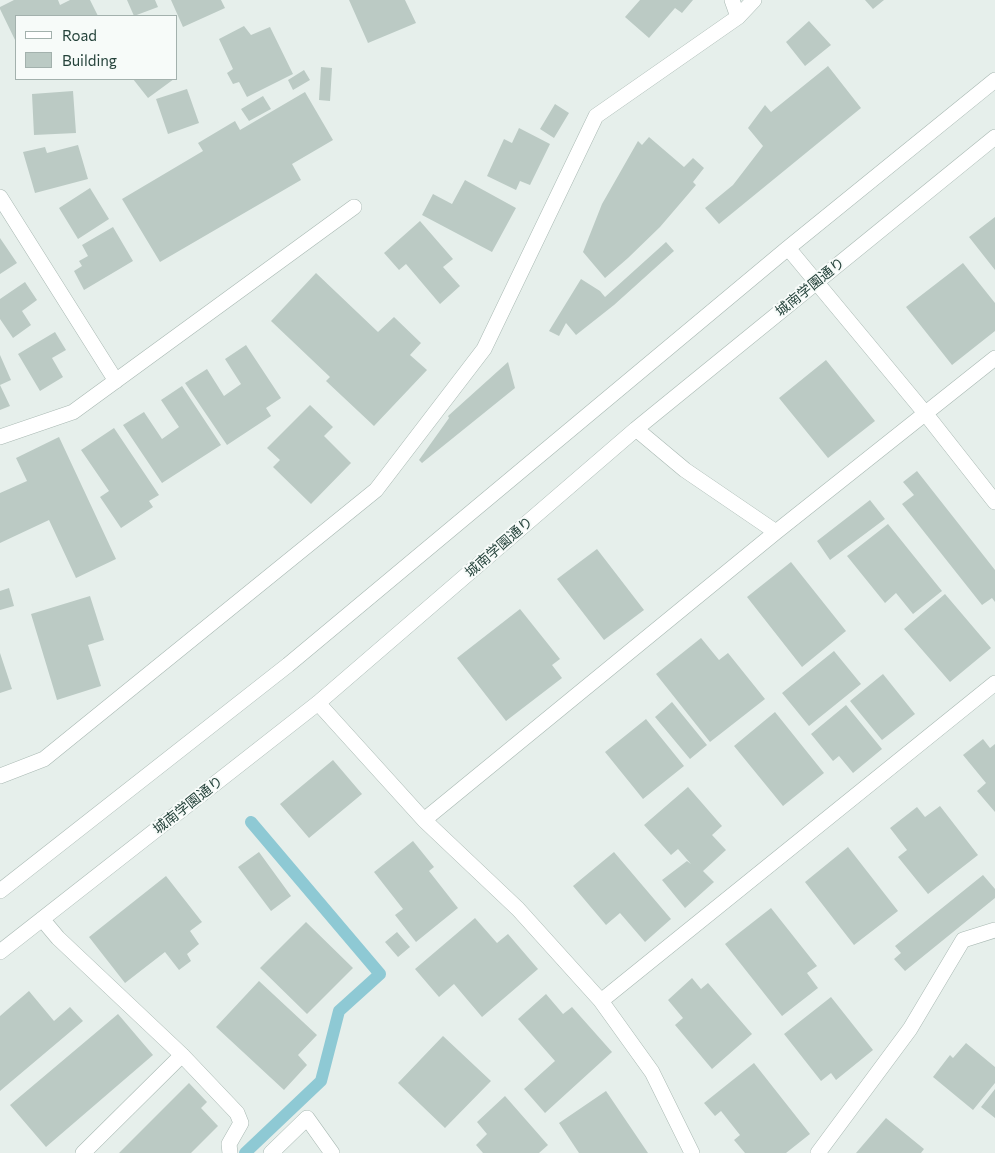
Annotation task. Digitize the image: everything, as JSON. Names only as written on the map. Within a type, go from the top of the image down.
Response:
[{"type":"street","points":[[732,0],[738,17]]},
{"type":"street","points":[[0,776],[44,760],[376,490],[484,349],[596,116],[738,17],[754,0]]},
{"type":"street","points":[[0,891],[288,665],[788,248],[995,80]]},
{"type":"street","name":"城南学園通り","points":[[0,952],[318,703],[636,428],[995,137]]},
{"type":"street","points":[[0,197],[116,381]]},
{"type":"street","points":[[0,437],[73,412],[354,208]]},
{"type":"street","points":[[788,248],[995,502]]},
{"type":"street","points":[[424,820],[776,532],[995,358]]},
{"type":"street","points":[[636,428],[685,470],[776,532]]},
{"type":"street","points":[[601,1001],[995,682]]},
{"type":"street","points":[[318,703],[401,796],[518,909],[601,1001],[652,1072],[692,1153]]},
{"type":"street","points":[[42,918],[58,938],[182,1055],[237,1113],[241,1123],[230,1149]]},
{"type":"street","points":[[818,1153],[910,1029],[962,940],[995,930]]},
{"type":"street","points":[[83,1153],[182,1055]]},
{"type":"street","points":[[271,1153],[308,1118],[332,1153]]},
{"type":"building","points":[[14,0],[58,0],[60,5],[70,0],[90,0],[98,15],[15,15],[15,40],[0,7]]},
{"type":"building","points":[[127,0],[155,0],[158,7],[134,15]]},
{"type":"building","points":[[171,0],[221,0],[225,8],[183,27]]},
{"type":"building","points":[[349,0],[405,0],[416,23],[368,43]]},
{"type":"building","points":[[640,0],[693,0],[682,13],[675,8],[649,38],[625,17]]},
{"type":"building","points":[[865,0],[884,0],[873,9]]},
{"type":"building","points":[[809,21],[831,45],[805,66],[786,42]]},
{"type":"building","points":[[244,26],[251,35],[270,27],[293,74],[247,97],[239,82],[233,84],[227,73],[233,69],[219,39]]},
{"type":"building","points":[[828,66],[861,108],[719,224],[705,208],[733,185],[763,146],[748,128],[765,105],[771,112]]},
{"type":"building","points":[[321,67],[332,68],[330,101],[319,100]]},
{"type":"building","points":[[304,70],[310,80],[293,90],[288,80]]},
{"type":"building","points":[[134,80],[173,80],[148,98]]},
{"type":"building","points":[[187,89],[199,123],[168,134],[156,99]]},
{"type":"building","points":[[73,91],[76,133],[34,135],[32,94]]},
{"type":"building","points":[[305,92],[333,140],[292,164],[301,180],[160,262],[122,199],[203,151],[198,143],[235,121],[240,130]]},
{"type":"building","points":[[263,96],[271,109],[249,121],[241,109]]},
{"type":"building","points":[[555,104],[569,113],[554,138],[540,129]]},
{"type":"building","points":[[519,128],[550,144],[530,185],[520,181],[516,190],[487,176],[504,139],[512,143]]},
{"type":"building","points":[[649,137],[684,167],[693,158],[704,168],[693,182],[696,185],[660,227],[605,278],[583,252],[602,204],[638,141],[642,145]]},
{"type":"building","points":[[78,145],[88,179],[35,193],[23,152],[45,147],[47,153]]},
{"type":"building","points":[[465,180],[516,208],[492,252],[422,215],[433,194],[452,204]]},
{"type":"building","points":[[90,188],[109,219],[78,239],[59,208]]},
{"type":"building","points":[[995,217],[995,270],[969,237]]},
{"type":"building","points":[[420,221],[453,259],[443,267],[460,286],[440,304],[406,264],[399,270],[384,253]]},
{"type":"building","points":[[113,227],[133,261],[84,290],[74,271],[82,266],[79,261],[88,256],[82,245]]},
{"type":"building","points":[[0,238],[17,263],[0,274]]},
{"type":"building","points":[[666,242],[674,251],[614,305],[576,335],[566,323],[559,336],[549,331],[581,279],[600,291],[605,297]]},
{"type":"building","points":[[963,263],[995,303],[995,331],[952,365],[906,307]]},
{"type":"building","points":[[316,273],[378,332],[394,317],[421,343],[410,355],[427,370],[374,426],[326,381],[330,377],[271,321]]},
{"type":"building","points":[[25,282],[37,300],[22,311],[31,325],[13,338],[0,319],[0,299]]},
{"type":"building","points":[[55,332],[66,350],[52,358],[63,377],[40,391],[18,354]]},
{"type":"building","points":[[246,345],[281,398],[266,408],[271,416],[227,445],[185,383],[207,369],[224,396],[241,384],[225,359]]},
{"type":"building","points":[[0,355],[11,380],[0,385]]},
{"type":"building","points":[[826,360],[875,421],[828,458],[779,398]]},
{"type":"building","points":[[508,362],[515,388],[422,463],[419,460],[449,418],[448,416]]},
{"type":"building","points":[[0,385],[10,406],[0,410]]},
{"type":"building","points":[[182,386],[221,445],[162,483],[123,425],[144,412],[162,439],[179,427],[161,400]]},
{"type":"building","points":[[310,405],[333,427],[324,436],[351,463],[311,504],[273,467],[280,460],[267,448]]},
{"type":"building","points":[[114,428],[159,495],[149,501],[153,507],[121,528],[100,497],[109,491],[81,450]]},
{"type":"building","points":[[59,437],[116,559],[76,578],[49,520],[0,543],[0,493],[27,481],[16,458]]},
{"type":"building","points":[[917,471],[995,570],[995,602],[992,598],[982,605],[902,504],[914,495],[903,482]]},
{"type":"building","points":[[870,500],[885,519],[830,560],[817,541]]},
{"type":"building","points":[[888,524],[942,591],[913,614],[896,593],[885,603],[847,556]]},
{"type":"building","points":[[597,549],[644,610],[604,640],[557,579]]},
{"type":"building","points":[[791,562],[846,631],[802,667],[747,597]]},
{"type":"building","points":[[9,588],[14,606],[0,610],[0,591]]},
{"type":"building","points":[[945,594],[991,648],[950,682],[904,629]]},
{"type":"building","points":[[90,596],[104,640],[88,645],[101,686],[57,700],[31,614]]},
{"type":"building","points":[[520,609],[560,659],[552,665],[562,678],[506,721],[457,658]]},
{"type":"building","points":[[701,638],[719,660],[728,653],[765,699],[710,742],[656,674]]},
{"type":"building","points":[[834,651],[861,684],[809,726],[782,693]]},
{"type":"building","points":[[0,653],[12,689],[0,693]]},
{"type":"building","points":[[883,674],[915,714],[882,740],[850,701]]},
{"type":"building","points":[[672,702],[707,745],[690,759],[655,717]]},
{"type":"building","points":[[846,705],[882,749],[853,773],[839,756],[833,761],[811,734]]},
{"type":"building","points":[[775,712],[824,773],[783,806],[734,746]]},
{"type":"building","points":[[646,719],[684,766],[643,799],[605,752]]},
{"type":"building","points":[[983,739],[990,748],[995,744],[995,812],[977,791],[986,783],[963,755]]},
{"type":"building","points":[[333,760],[362,794],[309,838],[280,804]]},
{"type":"building","points":[[688,787],[722,826],[712,835],[726,850],[703,871],[714,882],[685,908],[662,880],[687,861],[691,864],[678,849],[671,855],[644,825]]},
{"type":"building","points":[[940,806],[978,855],[928,894],[898,857],[907,850],[890,828],[917,807],[925,817]]},
{"type":"building","points":[[413,841],[434,867],[429,871],[458,908],[416,942],[395,915],[403,909],[374,872]]},
{"type":"building","points":[[848,847],[898,911],[854,945],[805,882]]},
{"type":"building","points":[[259,852],[291,896],[271,911],[238,867]]},
{"type":"building","points":[[614,852],[671,919],[645,942],[620,913],[606,925],[573,886]]},
{"type":"building","points":[[983,875],[995,889],[995,898],[905,971],[894,959],[901,953],[895,946]]},
{"type":"building","points":[[166,876],[202,922],[190,931],[199,944],[187,954],[191,961],[179,970],[165,952],[125,983],[89,937]]},
{"type":"building","points":[[771,908],[817,966],[807,973],[818,988],[782,1016],[725,944]]},
{"type":"building","points":[[475,918],[497,943],[508,934],[538,969],[482,1017],[454,984],[439,997],[415,969]]},
{"type":"building","points":[[306,922],[353,968],[307,1014],[260,968]]},
{"type":"building","points":[[397,932],[410,947],[398,957],[385,942]]},
{"type":"building","points":[[692,978],[701,989],[708,983],[752,1034],[712,1069],[675,1025],[683,1018],[668,1000]]},
{"type":"building","points":[[259,981],[317,1035],[298,1055],[307,1065],[284,1090],[216,1027]]},
{"type":"building","points":[[29,991],[54,1021],[70,1007],[83,1021],[0,1091],[0,1016]]},
{"type":"building","points":[[546,994],[563,1014],[572,1007],[612,1052],[545,1113],[524,1089],[555,1061],[518,1019]]},
{"type":"building","points":[[831,997],[873,1050],[836,1080],[831,1073],[821,1081],[784,1034]]},
{"type":"building","points":[[118,1014],[153,1055],[46,1147],[10,1105]]},
{"type":"building","points":[[443,1036],[491,1081],[445,1128],[398,1083]]},
{"type":"building","points":[[966,1043],[995,1067],[995,1083],[973,1110],[933,1077],[950,1055],[953,1058]]},
{"type":"building","points":[[754,1063],[810,1134],[786,1153],[745,1153],[734,1140],[740,1135],[721,1111],[715,1116],[704,1103]]},
{"type":"building","points":[[189,1083],[207,1102],[201,1108],[218,1126],[191,1153],[119,1153]]},
{"type":"building","points":[[995,1089],[995,1118],[981,1107]]},
{"type":"building","points":[[606,1091],[648,1153],[579,1153],[559,1123]]},
{"type":"building","points":[[505,1096],[548,1145],[539,1153],[483,1153],[476,1145],[487,1134],[477,1122]]},
{"type":"building","points":[[886,1118],[924,1149],[921,1153],[856,1153]]},
{"type":"waterway","points":[[245,1153],[321,1081],[339,1011],[380,974],[251,822]]}]
